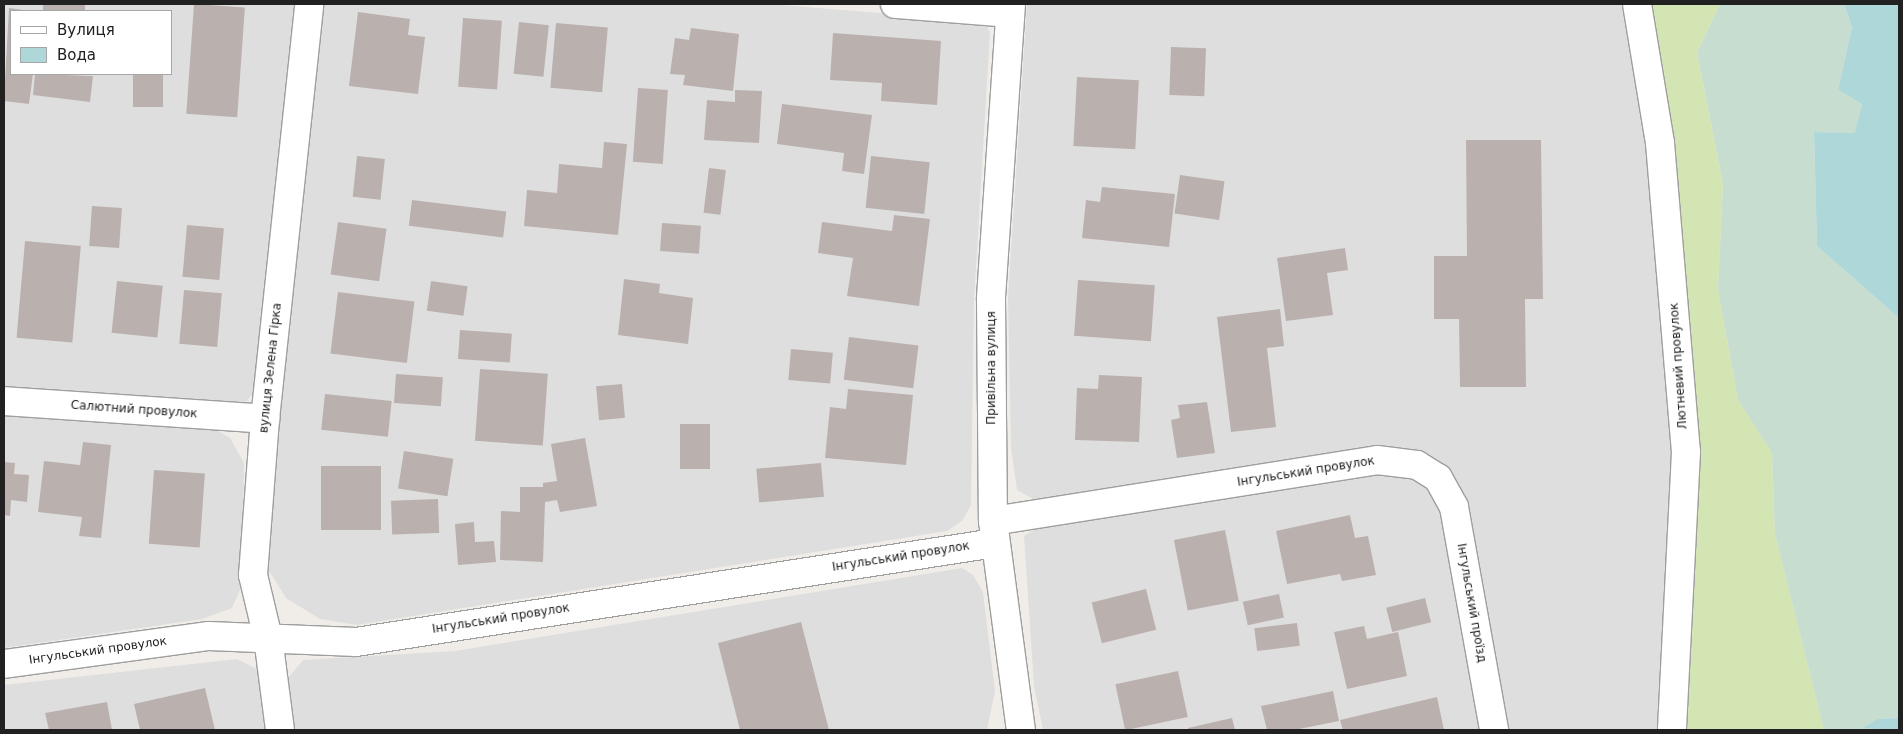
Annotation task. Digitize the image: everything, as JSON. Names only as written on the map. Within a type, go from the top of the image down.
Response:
[{"type":"street","name":"вулиця Зелена Гірка","points":[[280,730],[268,638],[253,575],[265,419],[309,4]]},
{"type":"street","points":[[895,4],[1010,8]]},
{"type":"street","name":"Лютневий провулок","points":[[1637,4],[1660,142],[1686,452],[1672,730]]},
{"type":"street","name":"Привільна вулиця","points":[[1010,8],[991,299],[994,532],[1021,730]]},
{"type":"street","name":"Салютний провулок","points":[[4,401],[265,419]]},
{"type":"street","name":"Інгульський провулок","points":[[4,664],[210,636],[356,642],[994,532],[1376,460],[1417,465],[1438,478]]},
{"type":"street","name":"Інгульський проїзд","points":[[1438,478],[1454,507],[1494,730]]},
{"type":"shaded area","points":[[4,4],[300,4],[262,381],[247,401],[228,406],[4,392]]},
{"type":"shaded area","points":[[317,4],[769,4],[978,21],[986,25],[990,33],[974,301],[971,505],[962,521],[947,531],[357,625],[320,619],[286,598],[264,563]]},
{"type":"shaded area","points":[[1027,4],[1627,4],[1635,26],[1675,450],[1662,730],[1503,730],[1462,504],[1378,450],[1035,500],[1017,490],[1011,448],[1008,297]]},
{"type":"shaded area","points":[[4,412],[213,428],[230,438],[244,463],[242,585],[232,608],[202,619],[4,648]]},
{"type":"shaded area","points":[[1376,469],[1415,473],[1433,485],[1445,509],[1486,730],[1043,730],[1034,686],[1024,536],[1037,528]]},
{"type":"shaded area","points":[[962,568],[973,575],[983,592],[995,691],[987,730],[287,730],[283,712],[289,677],[303,660],[455,651]]},
{"type":"shaded area","points":[[237,659],[259,670],[268,730],[4,730],[4,685]]},
{"type":"green space","points":[[1627,4],[1720,4],[1697,53],[1723,184],[1718,290],[1738,400],[1772,453],[1775,534],[1824,730],[1662,730],[1675,450],[1652,149]]},
{"type":"green space","points":[[1720,4],[1844,4],[1852,27],[1838,90],[1862,104],[1856,133],[1814,132],[1817,246],[1899,318],[1899,718],[1878,719],[1899,730],[1824,730],[1775,534],[1772,453],[1738,400],[1718,290],[1723,184],[1697,53]]},
{"type":"water","points":[[1844,4],[1899,4],[1899,318],[1817,246],[1814,132],[1855,133],[1862,104],[1838,90],[1852,27]]},
{"type":"water","points":[[1899,718],[1899,730],[1863,728],[1878,719]]},
{"type":"building","points":[[43,4],[85,4],[85,10],[43,10]]},
{"type":"building","points":[[194,4],[245,8],[237,117],[186,114]]},
{"type":"building","points":[[9,8],[23,10],[10,10],[10,75],[33,75],[29,104],[4,101]]},
{"type":"building","points":[[358,12],[410,19],[408,35],[425,37],[418,94],[349,86]]},
{"type":"building","points":[[463,18],[502,21],[497,90],[458,87]]},
{"type":"building","points":[[519,22],[549,25],[543,77],[514,74]]},
{"type":"building","points":[[556,23],[608,28],[602,92],[550,88]]},
{"type":"building","points":[[691,28],[739,34],[733,91],[683,85],[685,75],[670,74],[675,38],[689,40]]},
{"type":"building","points":[[833,33],[941,41],[937,105],[881,101],[882,83],[830,80]]},
{"type":"building","points":[[1171,47],[1206,48],[1204,96],[1169,95]]},
{"type":"building","points":[[35,75],[93,76],[90,102],[33,95]]},
{"type":"building","points":[[133,75],[163,75],[163,107],[133,107]]},
{"type":"building","points":[[1077,77],[1139,80],[1135,149],[1073,146]]},
{"type":"building","points":[[638,88],[668,90],[663,164],[633,162]]},
{"type":"building","points":[[735,90],[762,91],[759,143],[704,140],[707,100],[735,102]]},
{"type":"building","points":[[782,104],[872,115],[864,174],[842,171],[844,153],[777,144]]},
{"type":"building","points":[[1466,140],[1541,140],[1543,299],[1525,299],[1526,387],[1460,387],[1459,319],[1434,319],[1434,256],[1467,256]]},
{"type":"building","points":[[604,142],[627,144],[618,235],[524,226],[527,190],[557,193],[559,164],[602,168]]},
{"type":"building","points":[[357,156],[385,159],[381,200],[353,197]]},
{"type":"building","points":[[871,156],[930,162],[924,214],[866,208]]},
{"type":"building","points":[[709,168],[726,170],[720,215],[704,213]]},
{"type":"building","points":[[1180,175],[1225,181],[1219,220],[1175,214]]},
{"type":"building","points":[[1102,187],[1175,194],[1169,247],[1082,238],[1086,200],[1100,202]]},
{"type":"building","points":[[412,200],[506,212],[503,237],[409,226]]},
{"type":"building","points":[[92,206],[122,208],[119,248],[89,246]]},
{"type":"building","points":[[894,215],[930,219],[919,306],[847,296],[853,258],[818,253],[822,222],[892,231]]},
{"type":"building","points":[[338,222],[387,229],[379,281],[331,274]]},
{"type":"building","points":[[662,223],[701,226],[699,254],[660,251]]},
{"type":"building","points":[[187,225],[224,228],[219,280],[182,277]]},
{"type":"building","points":[[25,241],[81,246],[72,343],[17,338]]},
{"type":"building","points":[[1345,248],[1348,270],[1327,273],[1333,315],[1286,321],[1277,258]]},
{"type":"building","points":[[624,279],[660,284],[659,293],[693,298],[688,344],[618,335]]},
{"type":"building","points":[[1078,280],[1155,285],[1151,341],[1074,336]]},
{"type":"building","points":[[117,281],[163,286],[157,338],[112,333]]},
{"type":"building","points":[[431,281],[468,286],[463,316],[427,311]]},
{"type":"building","points":[[184,290],[222,293],[217,347],[179,344]]},
{"type":"building","points":[[338,292],[414,301],[407,363],[330,354]]},
{"type":"building","points":[[1280,309],[1284,346],[1267,348],[1276,427],[1231,432],[1217,317]]},
{"type":"building","points":[[460,330],[512,334],[510,363],[458,359]]},
{"type":"building","points":[[849,337],[918,346],[913,388],[844,380]]},
{"type":"building","points":[[791,349],[833,353],[830,384],[788,380]]},
{"type":"building","points":[[480,369],[548,374],[543,446],[475,441]]},
{"type":"building","points":[[396,374],[443,377],[441,406],[394,403]]},
{"type":"building","points":[[1099,375],[1142,377],[1139,442],[1075,440],[1077,388],[1098,389]]},
{"type":"building","points":[[622,384],[625,418],[599,420],[596,386]]},
{"type":"building","points":[[848,389],[913,395],[906,465],[825,458],[830,407],[846,409]]},
{"type":"building","points":[[325,394],[392,401],[388,437],[321,430]]},
{"type":"building","points":[[1207,402],[1215,453],[1177,458],[1171,420],[1180,418],[1178,405]]},
{"type":"building","points":[[680,424],[710,424],[710,469],[680,469]]},
{"type":"building","points":[[585,438],[597,506],[560,512],[557,500],[545,502],[543,562],[500,560],[501,511],[520,512],[520,487],[543,487],[543,483],[557,481],[551,444]]},
{"type":"building","points":[[83,442],[111,445],[101,538],[79,536],[82,517],[38,512],[44,461],[80,465]]},
{"type":"building","points":[[404,451],[453,459],[447,496],[398,489]]},
{"type":"building","points":[[4,462],[15,463],[14,474],[29,475],[27,502],[11,500],[10,516],[4,515]]},
{"type":"building","points":[[821,463],[824,497],[759,503],[756,469]]},
{"type":"building","points":[[321,466],[381,466],[381,530],[321,530]]},
{"type":"building","points":[[154,470],[205,474],[200,547],[149,544]]},
{"type":"building","points":[[438,499],[439,533],[392,535],[391,501]]},
{"type":"building","points":[[1350,515],[1355,538],[1368,536],[1376,575],[1342,581],[1340,574],[1287,584],[1276,531]]},
{"type":"building","points":[[474,522],[475,542],[494,541],[496,562],[458,565],[455,524]]},
{"type":"building","points":[[1225,530],[1239,601],[1188,611],[1174,540]]},
{"type":"building","points":[[1146,589],[1156,630],[1102,643],[1092,603]]},
{"type":"building","points":[[1279,594],[1284,617],[1248,625],[1243,602]]},
{"type":"building","points":[[1425,598],[1431,622],[1392,632],[1386,608]]},
{"type":"building","points":[[801,622],[829,730],[740,730],[718,643]]},
{"type":"building","points":[[1297,623],[1300,646],[1257,651],[1254,628]]},
{"type":"building","points":[[1364,626],[1367,639],[1398,632],[1407,676],[1347,689],[1334,632]]},
{"type":"building","points":[[1178,671],[1188,717],[1125,730],[1115,684]]},
{"type":"building","points":[[205,688],[215,730],[140,730],[134,704]]},
{"type":"building","points":[[1333,691],[1339,721],[1294,730],[1267,730],[1261,706]]},
{"type":"building","points":[[1437,697],[1444,730],[1343,730],[1340,720]]},
{"type":"building","points":[[107,702],[112,730],[49,730],[45,713]]},
{"type":"building","points":[[1232,718],[1235,730],[1188,730],[1188,728]]}]
